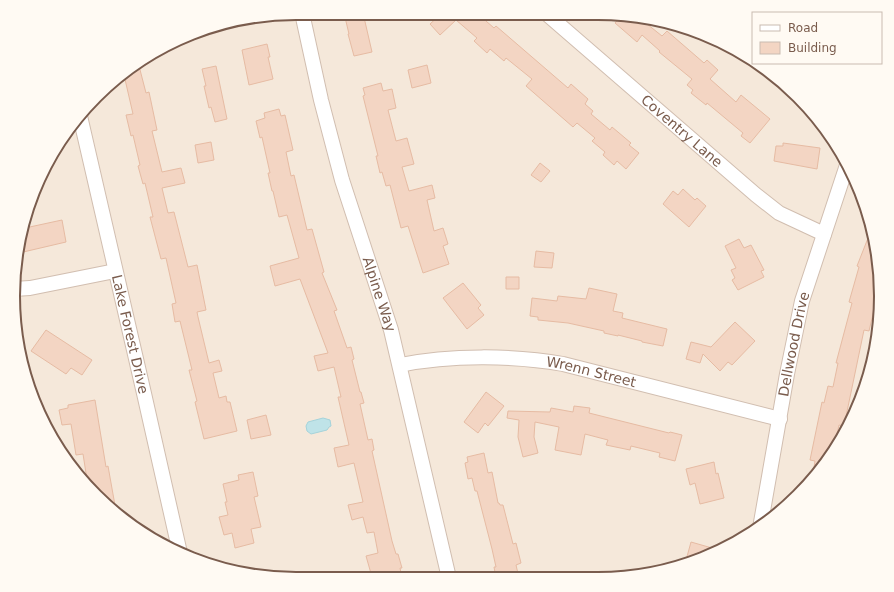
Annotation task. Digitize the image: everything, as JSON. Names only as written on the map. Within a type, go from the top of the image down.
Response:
[{"type":"street","name":"Alpine Way","points":[[304,20],[321,100],[342,180],[391,330],[448,572]]},
{"type":"street","name":"Coventry Lane","points":[[554,20],[756,194],[780,213],[824,234]]},
{"type":"street","name":"Lake Forest Drive","points":[[81,122],[178,546]]},
{"type":"street","name":"Dellwood Drive","points":[[762,518],[787,374],[802,301],[845,172]]},
{"type":"street","points":[[20,289],[115,271]]},
{"type":"street","name":"Wrenn Street","points":[[400,365],[422,360],[541,360],[563,364],[780,419]]},
{"type":"shaded area","points":[[296,20],[598,20],[634,22],[669,29],[720,48],[766,77],[780,88],[806,114],[817,128],[846,174],[865,225],[872,260],[874,296],[872,332],[865,367],[846,418],[817,464],[806,478],[780,504],[766,515],[720,544],[687,557],[652,567],[634,570],[598,572],[296,572],[260,570],[225,563],[174,544],[128,515],[114,504],[88,478],[57,434],[41,402],[29,367],[22,332],[20,296],[22,260],[29,225],[41,190],[57,158],[88,114],[114,88],[158,57],[174,48],[225,29],[260,22]]},
{"type":"water","points":[[323,418],[330,420],[331,426],[327,430],[311,434],[307,431],[306,426],[308,422]]},
{"type":"building","points":[[346,20],[365,20],[372,52],[354,56]]},
{"type":"building","points":[[434,20],[456,20],[440,35],[430,24]]},
{"type":"building","points":[[456,20],[485,20],[494,28],[496,26],[568,88],[571,84],[588,99],[585,104],[593,111],[591,114],[610,130],[612,127],[631,143],[629,145],[639,153],[626,169],[617,161],[614,165],[603,155],[605,152],[592,141],[595,138],[577,123],[573,127],[526,86],[532,79],[506,58],[504,61],[490,49],[487,53],[474,41],[477,38]]},
{"type":"building","points":[[617,21],[647,24],[662,36],[667,31],[704,63],[707,60],[718,70],[710,79],[736,102],[741,95],[770,119],[750,143],[741,136],[743,133],[707,103],[706,105],[691,93],[693,90],[687,85],[692,79],[659,52],[660,51],[642,35],[637,42],[615,23]]},
{"type":"building","points":[[267,44],[270,57],[268,57],[273,79],[249,85],[242,50]]},
{"type":"building","points":[[427,65],[431,83],[412,88],[408,70]]},
{"type":"building","points":[[216,66],[227,119],[215,122],[211,107],[209,108],[202,69]]},
{"type":"building","points":[[140,69],[146,93],[149,92],[157,130],[152,131],[162,172],[181,168],[185,183],[162,188],[168,213],[174,212],[188,267],[197,265],[206,310],[197,312],[209,363],[219,360],[222,371],[213,373],[219,398],[226,396],[227,402],[230,402],[237,431],[204,439],[195,402],[197,401],[189,370],[192,370],[180,321],[175,322],[172,304],[176,303],[166,258],[161,259],[150,217],[153,217],[145,183],[143,184],[138,166],[140,165],[133,135],[131,136],[126,115],[133,114],[125,79]]},
{"type":"building","points":[[381,83],[383,91],[392,89],[396,108],[388,110],[396,141],[407,138],[414,164],[402,167],[409,191],[432,185],[435,198],[427,200],[434,231],[443,228],[448,244],[443,246],[449,264],[423,273],[408,226],[401,228],[390,185],[386,186],[382,172],[380,173],[376,156],[378,156],[363,96],[365,95],[363,88]]},
{"type":"building","points":[[279,109],[281,116],[285,115],[293,150],[286,152],[291,176],[294,175],[307,230],[312,229],[324,272],[322,273],[337,310],[334,311],[347,348],[351,347],[354,359],[352,360],[364,403],[360,404],[368,440],[372,439],[374,450],[372,451],[392,541],[402,568],[400,568],[401,572],[371,572],[366,556],[378,553],[374,532],[367,533],[363,517],[352,520],[348,505],[363,502],[354,463],[338,467],[334,448],[349,445],[338,397],[341,397],[334,367],[318,371],[314,356],[328,353],[300,279],[275,286],[270,266],[299,258],[287,215],[279,217],[272,191],[268,173],[270,173],[262,137],[260,138],[256,121],[265,118],[264,113]]},
{"type":"building","points":[[211,142],[214,160],[198,163],[195,145]]},
{"type":"building","points":[[783,143],[820,148],[817,169],[774,161],[776,146],[783,146]]},
{"type":"building","points":[[540,163],[550,171],[541,182],[531,175]]},
{"type":"building","points":[[683,189],[695,200],[697,198],[706,206],[689,227],[663,204],[673,191],[678,195]]},
{"type":"building","points":[[62,220],[66,242],[23,252],[28,227]]},
{"type":"building","points":[[868,238],[872,260],[874,296],[873,314],[869,331],[864,330],[845,419],[842,426],[839,425],[837,434],[814,468],[815,461],[810,460],[822,402],[824,403],[828,386],[833,387],[838,363],[836,363],[852,303],[849,302],[859,267],[857,266]]},
{"type":"building","points":[[739,239],[744,248],[751,245],[764,270],[761,271],[764,277],[738,290],[732,280],[735,278],[731,270],[736,268],[725,246]]},
{"type":"building","points":[[536,251],[554,253],[552,268],[534,267]]},
{"type":"building","points":[[506,277],[519,277],[519,289],[506,289]]},
{"type":"building","points":[[463,283],[481,305],[478,308],[484,315],[467,329],[443,298]]},
{"type":"building","points":[[589,288],[617,294],[613,311],[623,313],[622,318],[667,329],[663,346],[604,333],[604,331],[568,323],[538,320],[538,317],[530,316],[532,298],[557,301],[558,296],[586,299]]},
{"type":"building","points":[[735,322],[755,341],[732,365],[728,362],[720,371],[703,354],[700,363],[686,359],[691,342],[711,347]]},
{"type":"building","points":[[46,330],[92,360],[82,375],[71,368],[66,374],[31,351]]},
{"type":"building","points":[[486,392],[504,406],[488,426],[485,423],[478,433],[464,422]]},
{"type":"building","points":[[95,400],[106,467],[108,466],[115,505],[86,476],[83,454],[76,455],[71,424],[62,425],[59,410],[68,408],[68,405]]},
{"type":"building","points":[[574,406],[590,408],[589,413],[682,435],[675,461],[659,457],[660,453],[631,446],[630,450],[606,445],[608,440],[585,434],[581,455],[555,450],[559,427],[535,422],[534,437],[538,453],[523,457],[518,437],[519,420],[507,418],[508,411],[550,412],[551,408],[573,412]]},
{"type":"building","points":[[266,415],[271,435],[251,439],[247,420]]},
{"type":"building","points":[[484,453],[488,473],[492,472],[498,503],[503,505],[513,544],[516,543],[521,563],[516,565],[518,572],[495,572],[494,567],[496,567],[477,491],[475,491],[472,478],[468,479],[465,463],[468,462],[467,457]]},
{"type":"building","points":[[714,462],[716,474],[718,473],[724,498],[700,504],[695,483],[690,485],[686,469]]},
{"type":"building","points":[[253,472],[258,496],[254,497],[261,527],[251,529],[254,543],[235,548],[232,533],[224,535],[219,517],[228,515],[223,484],[239,480],[238,475]]},
{"type":"building","points":[[691,542],[711,548],[704,551],[687,557]]}]
